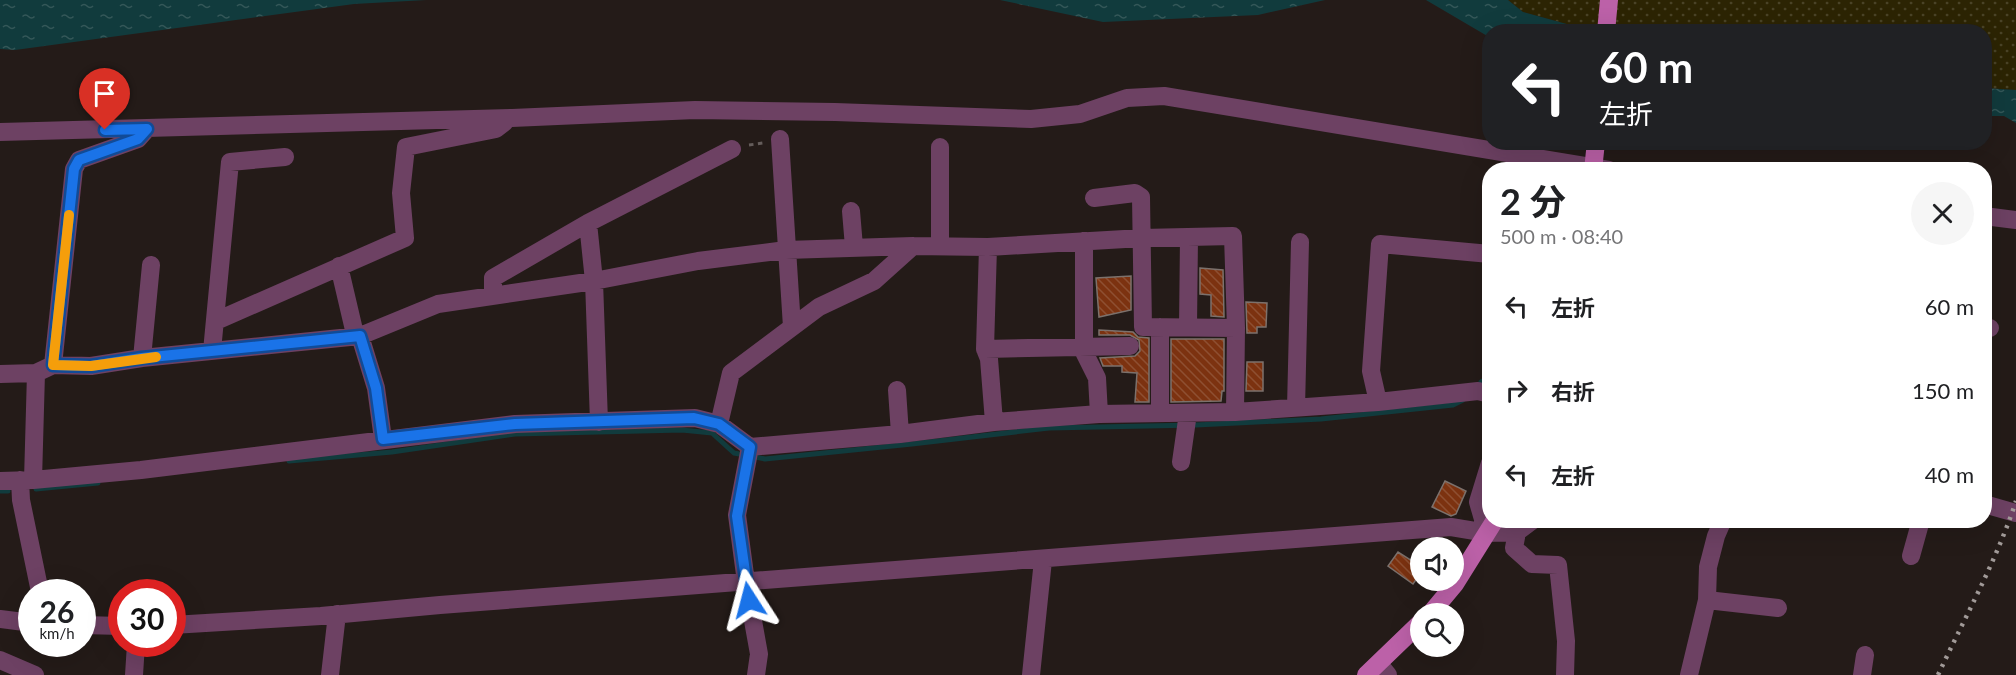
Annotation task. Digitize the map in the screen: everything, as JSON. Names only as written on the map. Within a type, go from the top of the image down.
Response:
[{"type":"main road","points":[[1607,24],[1609,0]]},
{"type":"main road","points":[[1439,603],[1478,551],[1490,528]]},
{"type":"main road","points":[[1384,672],[1410,637]]},
{"type":"street","points":[[0,132],[512,118],[694,110],[1031,118],[1080,114],[1127,98],[1164,96],[1482,148]]},
{"type":"street","points":[[216,321],[405,238],[401,193],[406,147],[496,129],[512,118]]},
{"type":"street","points":[[37,579],[21,500],[27,480],[45,369],[74,169],[79,160],[138,139],[147,129]]},
{"type":"street","points":[[780,139],[792,327]]},
{"type":"street","points":[[940,147],[940,246]]},
{"type":"street","points":[[493,295],[492,278],[588,223],[732,149]]},
{"type":"street","points":[[1497,150],[1597,161]]},
{"type":"street","points":[[1515,153],[1521,162]]},
{"type":"street","points":[[212,351],[230,162],[285,157]]},
{"type":"street","points":[[1094,198],[1135,193],[1142,197],[1143,327],[1236,328]]},
{"type":"street","points":[[851,211],[854,247]]},
{"type":"street","points":[[1992,217],[2016,220]]},
{"type":"street","points":[[588,223],[594,281],[599,422]]},
{"type":"street","points":[[0,374],[360,336],[438,304],[594,281],[698,261],[786,250],[913,246],[988,247],[1142,238],[1233,236],[1236,328],[1235,412]]},
{"type":"street","points":[[1188,327],[1189,237]]},
{"type":"street","points":[[1084,241],[1084,352],[1097,378],[1099,414]]},
{"type":"street","points":[[1296,408],[1300,242]]},
{"type":"street","points":[[1378,402],[1371,371],[1380,244],[1482,253]]},
{"type":"street","points":[[719,424],[731,373],[819,307],[874,281],[913,246]]},
{"type":"street","points":[[988,247],[985,349],[989,359],[993,422]]},
{"type":"street","points":[[142,358],[152,265]]},
{"type":"street","points":[[339,266],[354,330],[360,336],[376,388],[383,439]]},
{"type":"street","points":[[1160,327],[1160,413]]},
{"type":"street","points":[[985,349],[1130,346]]},
{"type":"street","points":[[897,390],[900,434]]},
{"type":"street","points":[[0,481],[141,470],[515,424],[694,418],[719,424],[750,447],[900,434],[993,422],[1099,414],[1235,412],[1482,392]]},
{"type":"street","points":[[1181,462],[1188,413]]},
{"type":"street","points":[[750,447],[737,516],[759,654],[756,675]]},
{"type":"street","points":[[1482,489],[1478,502],[1482,510]]},
{"type":"street","points":[[1992,506],[2016,513]]},
{"type":"street","points":[[186,624],[1451,527],[1482,527]]},
{"type":"street","points":[[1496,528],[1517,532]]},
{"type":"street","points":[[1522,528],[1517,532],[1514,548],[1532,564],[1558,565],[1566,641],[1565,675]]},
{"type":"street","points":[[1689,675],[1707,600],[1708,567],[1720,528]]},
{"type":"street","points":[[1911,556],[1919,528]]},
{"type":"street","points":[[1031,675],[1043,560]]},
{"type":"street","points":[[1707,600],[1778,608]]},
{"type":"street","points":[[330,675],[338,614]]},
{"type":"street","points":[[0,619],[18,621]]},
{"type":"street","points":[[1862,675],[1865,655]]},
{"type":"street","points":[[134,675],[135,657]]},
{"type":"street","points":[[0,660],[35,675]]},
{"type":"sand","points":[[1508,0],[2016,0],[2016,90],[1992,88],[1992,24],[1567,24],[1523,12]]},
{"type":"water","points":[[0,0],[426,0],[354,4],[15,50],[0,49]]},
{"type":"water","points":[[1000,0],[1325,0],[1258,15],[1103,22]]},
{"type":"water","points":[[1426,0],[1508,0],[1523,12],[1567,24],[1482,24],[1482,33]]},
{"type":"water","points":[[1992,88],[2016,90],[2016,123],[2004,116],[1992,116]]},
{"type":"building","points":[[1200,268],[1223,270],[1224,317],[1211,316],[1211,295],[1200,294]]},
{"type":"building","points":[[1131,276],[1131,310],[1099,317],[1096,278]]},
{"type":"building","points":[[1246,302],[1267,303],[1266,327],[1257,327],[1257,333],[1247,333]]},
{"type":"building","points":[[1099,330],[1133,332],[1138,337],[1149,338],[1149,402],[1135,402],[1137,373],[1122,372],[1122,366],[1103,366],[1100,358],[1135,356],[1140,351],[1139,340],[1130,335],[1099,335]]},
{"type":"building","points":[[1171,339],[1224,339],[1224,391],[1222,391],[1221,401],[1171,402]]},
{"type":"building","points":[[1247,362],[1263,362],[1263,391],[1246,391]]},
{"type":"building","points":[[1445,481],[1466,491],[1456,514],[1451,516],[1432,507]]},
{"type":"building","points":[[1398,552],[1410,560],[1410,582],[1388,566]]},
{"type":"waterway","points":[[289,461],[392,452],[515,434],[682,430],[712,433],[734,453],[765,459],[1049,428],[1196,425],[1321,419],[1453,405],[1463,400]]},
{"type":"waterway","points":[[36,489],[98,483]]},
{"type":"waterway","points":[[0,491],[8,491]]},
{"type":"railway","points":[[1938,675],[1990,568],[2016,501]]},
{"type":"slow traffic","points":[[69,215],[53,365],[91,366],[156,357]]},
{"type":"route","points":[[105,130],[147,129],[138,139],[79,160],[74,169],[53,365],[91,366],[142,358],[360,336],[376,388],[383,439],[515,424],[694,418],[719,424],[750,447],[737,516],[749,600]]}]
